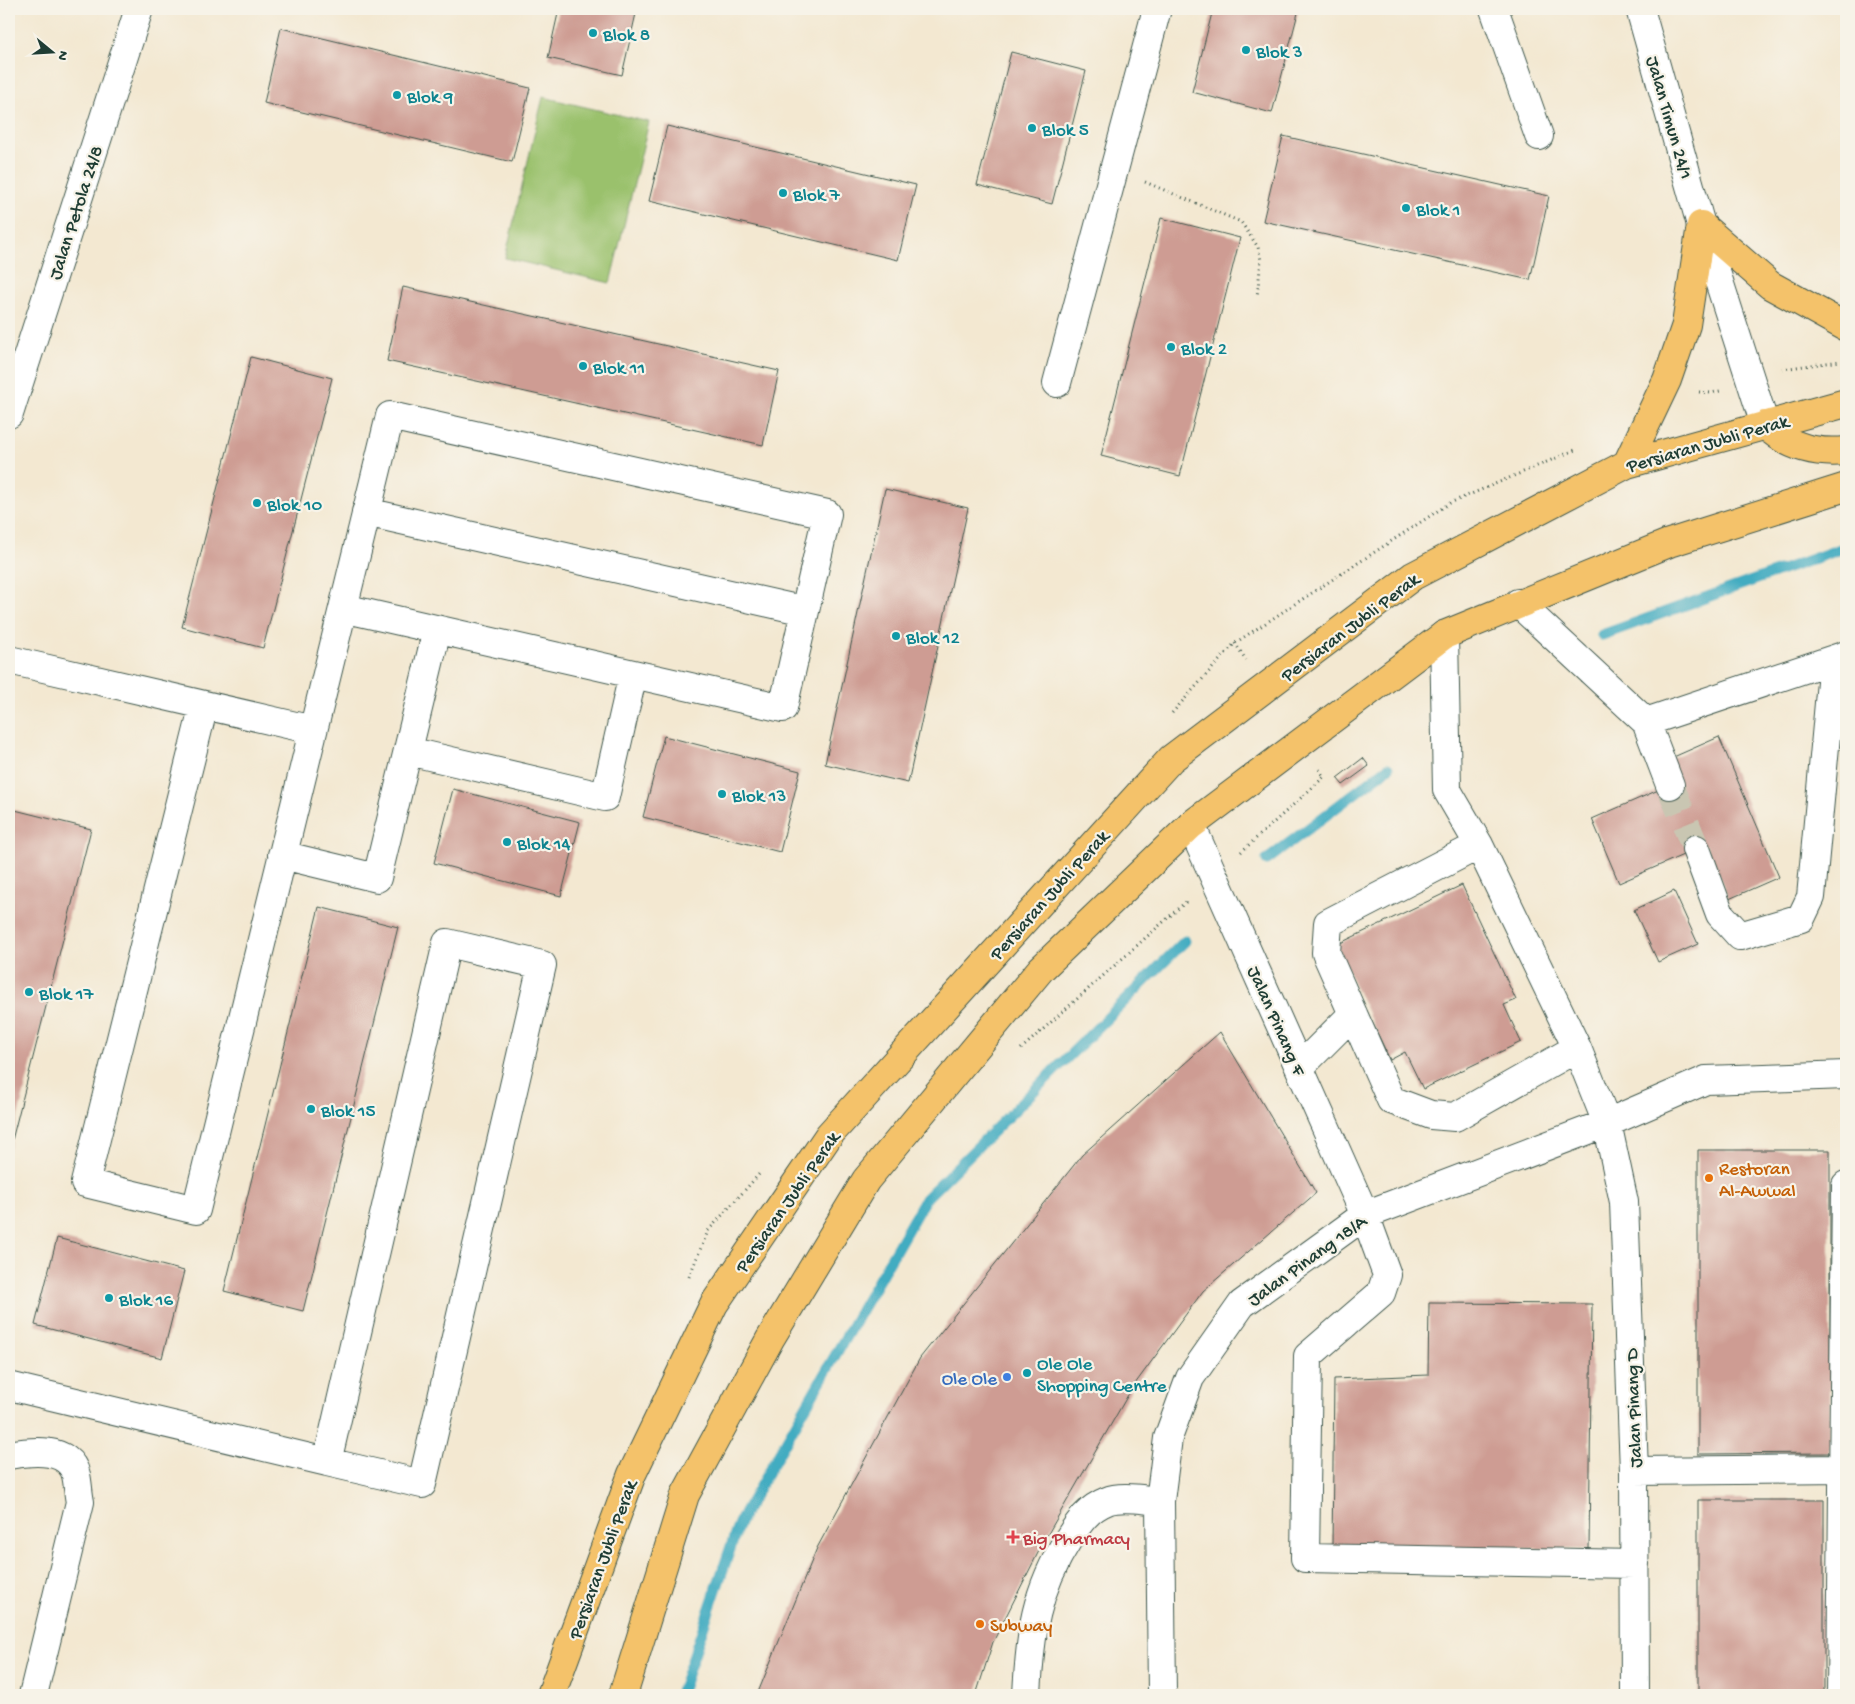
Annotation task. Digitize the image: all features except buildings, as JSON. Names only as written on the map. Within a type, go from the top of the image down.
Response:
[{"type":"main road","points":[[1701,225],[1770,285],[1846,327]]},
{"type":"main road","points":[[1626,464],[1667,380],[1686,325],[1701,225]]},
{"type":"main road","name":"Persiaran Jubli Perak","points":[[551,1695],[632,1474],[714,1304],[829,1135],[1171,759],[1413,576],[1626,464],[1846,403]]},
{"type":"main road","points":[[1765,425],[1775,435],[1808,449],[1826,452],[1846,450]]},
{"type":"main road","points":[[623,1695],[685,1495],[770,1339],[866,1180],[1041,969],[1191,825],[1444,635],[1518,603],[1669,544],[1846,488]]},
{"type":"street","name":"Jalan Petola 24/8","points":[[9,414],[140,9]]},
{"type":"street","points":[[1056,383],[1157,9]]},
{"type":"street","points":[[1494,9],[1539,136]]},
{"type":"street","name":"Jalan Timun 24/1","points":[[1640,9],[1701,225],[1765,425]]},
{"type":"street","points":[[204,705],[85,1183],[196,1210],[314,730],[343,608],[366,512],[390,416],[827,514],[783,708],[343,608]]},
{"type":"street","points":[[366,512],[805,611]]},
{"type":"street","points":[[1518,603],[1646,722],[1670,785]]},
{"type":"street","points":[[282,856],[377,878],[437,630]]},
{"type":"street","name":"Jalan Pinang D","points":[[1444,635],[1447,790],[1479,846],[1577,1048],[1607,1123],[1624,1202],[1634,1471],[1635,1695]]},
{"type":"street","points":[[1646,722],[1840,658],[1811,897],[1801,918],[1740,936],[1720,914],[1696,849]]},
{"type":"street","points":[[9,660],[314,730]]},
{"type":"street","points":[[408,751],[605,797],[633,674]]},
{"type":"street","name":"Jalan Pinang F","points":[[1191,825],[1366,1215],[1387,1275],[1381,1293],[1308,1356],[1305,1558],[1635,1564]]},
{"type":"street","points":[[1479,846],[1328,923],[1326,953],[1392,1100],[1432,1115],[1455,1117],[1577,1048]]},
{"type":"street","points":[[9,1386],[327,1462],[422,1484],[542,965],[447,943],[327,1462]]},
{"type":"street","points":[[1300,1067],[1353,1014]]},
{"type":"street","name":"Jalan Pinang 18/A","points":[[1162,1695],[1160,1500],[1168,1438],[1190,1378],[1242,1304],[1366,1215],[1607,1123],[1706,1080],[1846,1075]]},
{"type":"street","points":[[1841,1695],[1845,1469],[1846,1185]]},
{"type":"street","points":[[9,1455],[48,1451],[68,1460],[76,1473],[80,1502],[32,1695]]},
{"type":"street","points":[[1634,1471],[1845,1469]]},
{"type":"street","points":[[1027,1695],[1029,1652],[1040,1595],[1058,1555],[1082,1517],[1107,1500],[1160,1500]]},
{"type":"path","points":[[1114,170],[1241,222],[1252,236],[1260,254],[1261,270],[1257,297]]},
{"type":"path","points":[[1017,1053],[1324,777]]},
{"type":"green space","points":[[543,97],[649,122],[610,283],[505,258]]},
{"type":"waterway","points":[[1602,635],[1846,547]]},
{"type":"waterway","points":[[1267,860],[1388,768]]},
{"type":"waterway","points":[[680,1695],[739,1523],[925,1199],[1185,941]]},
{"type":"tunnel","points":[[1670,785],[1696,849]]},
{"type":"place","name":"Blok 8","points":[[593,33]]},
{"type":"place","name":"Blok 3","points":[[1246,50]]},
{"type":"place","name":"Blok 9","points":[[397,95]]},
{"type":"place","name":"Blok 5","points":[[1032,128]]},
{"type":"place","name":"Blok 7","points":[[783,193]]},
{"type":"place","name":"Blok 1","points":[[1406,208]]},
{"type":"place","name":"Blok 2","points":[[1171,347]]},
{"type":"place","name":"Blok 11","points":[[583,366]]},
{"type":"place","name":"Blok 10","points":[[257,503]]},
{"type":"place","name":"Blok 12","points":[[896,636]]},
{"type":"place","name":"Blok 13","points":[[722,794]]},
{"type":"place","name":"Blok 14","points":[[507,842]]},
{"type":"place","name":"Blok 17","points":[[29,992]]},
{"type":"place","name":"Blok 15","points":[[311,1109]]},
{"type":"place","name":"Restoran Al-Awwal","points":[[1709,1178]]},
{"type":"place","name":"Blok 16","points":[[109,1298]]},
{"type":"place","name":"Ole Ole Shopping Centre","points":[[1027,1373]]},
{"type":"place","name":"Ole Ole","points":[[1007,1377]]},
{"type":"place","name":"Big Pharmacy","points":[[1013,1537]]},
{"type":"place","name":"Subway","points":[[980,1624]]}]
